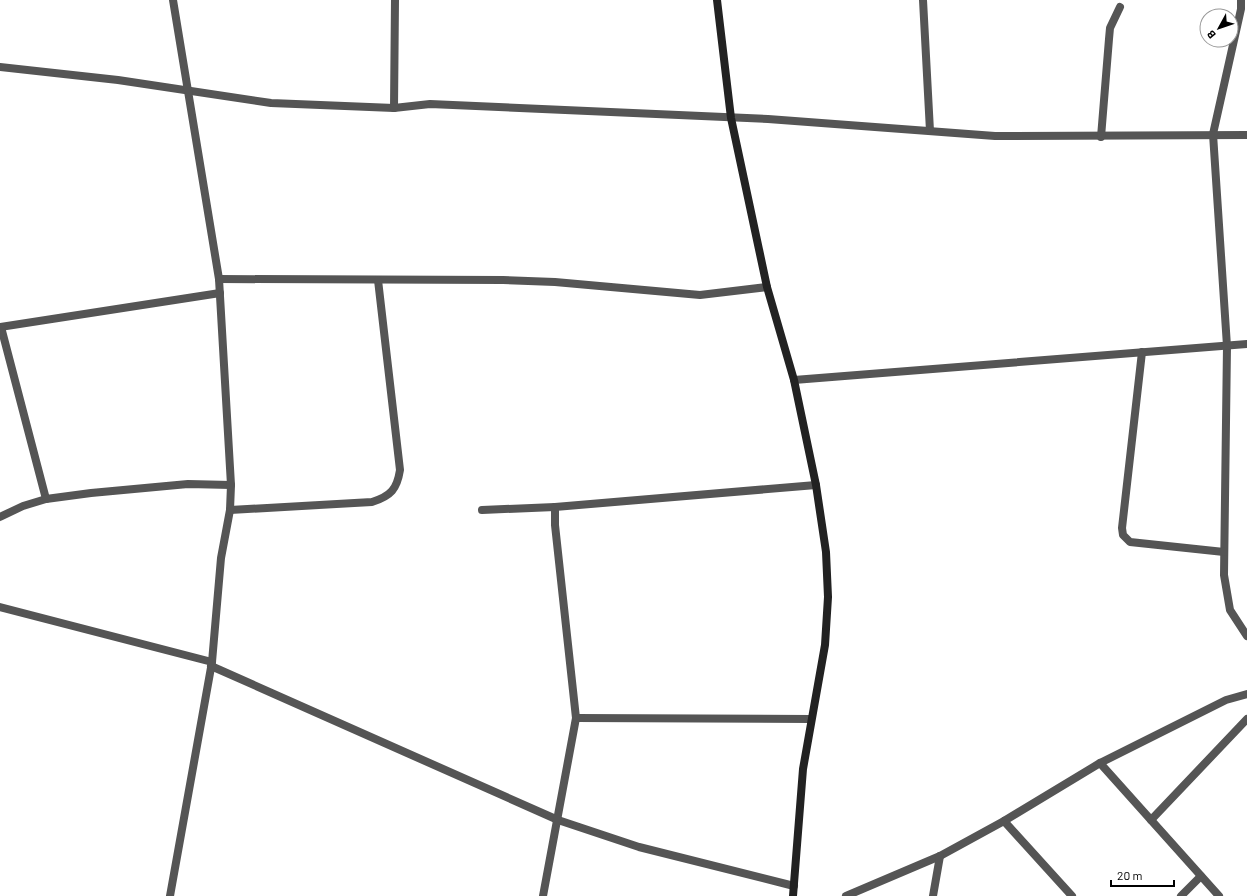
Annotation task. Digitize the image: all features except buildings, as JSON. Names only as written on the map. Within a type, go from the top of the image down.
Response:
[{"type":"street","points":[[170,896],[212,664],[221,558],[230,510],[231,485],[219,279],[173,0]]},
{"type":"street","points":[[394,108],[395,0]]},
{"type":"street","points":[[717,0],[731,118],[767,287],[794,380],[816,485],[826,552],[828,597],[825,645],[803,769],[793,896]]},
{"type":"street","points":[[923,0],[930,131]]},
{"type":"street","points":[[1241,0],[1244,9],[1213,134],[1227,346],[1224,575],[1230,610],[1247,636]]},
{"type":"street","points":[[1101,137],[1110,28],[1120,7]]},
{"type":"street","points":[[0,67],[118,80],[271,102],[394,108],[430,104],[768,119],[995,136],[1101,137],[1213,134],[1247,135]]},
{"type":"street","points":[[219,279],[535,281],[700,295],[767,287]]},
{"type":"street","points":[[230,510],[372,502],[391,492],[398,482],[400,470],[378,280]]},
{"type":"street","points":[[46,499],[0,327],[220,293]]},
{"type":"street","points":[[794,380],[1247,344]]},
{"type":"street","points":[[1142,352],[1122,528],[1123,535],[1130,542],[1224,552]]},
{"type":"street","points":[[0,517],[23,506],[46,499],[91,493],[188,484],[231,485]]},
{"type":"street","points":[[482,510],[555,507],[816,485]]},
{"type":"street","points":[[543,896],[576,718],[555,524],[555,507]]},
{"type":"street","points":[[0,607],[212,664],[558,820],[639,846],[794,886]]},
{"type":"street","points":[[846,896],[940,856],[1004,821],[1100,763],[1226,700],[1247,694]]},
{"type":"street","points":[[576,718],[811,719]]},
{"type":"street","points":[[1151,820],[1247,719]]},
{"type":"street","points":[[1100,763],[1219,896]]},
{"type":"street","points":[[1004,821],[1072,896]]},
{"type":"street","points":[[933,896],[940,856]]},
{"type":"street","points":[[1181,896],[1201,876]]}]
